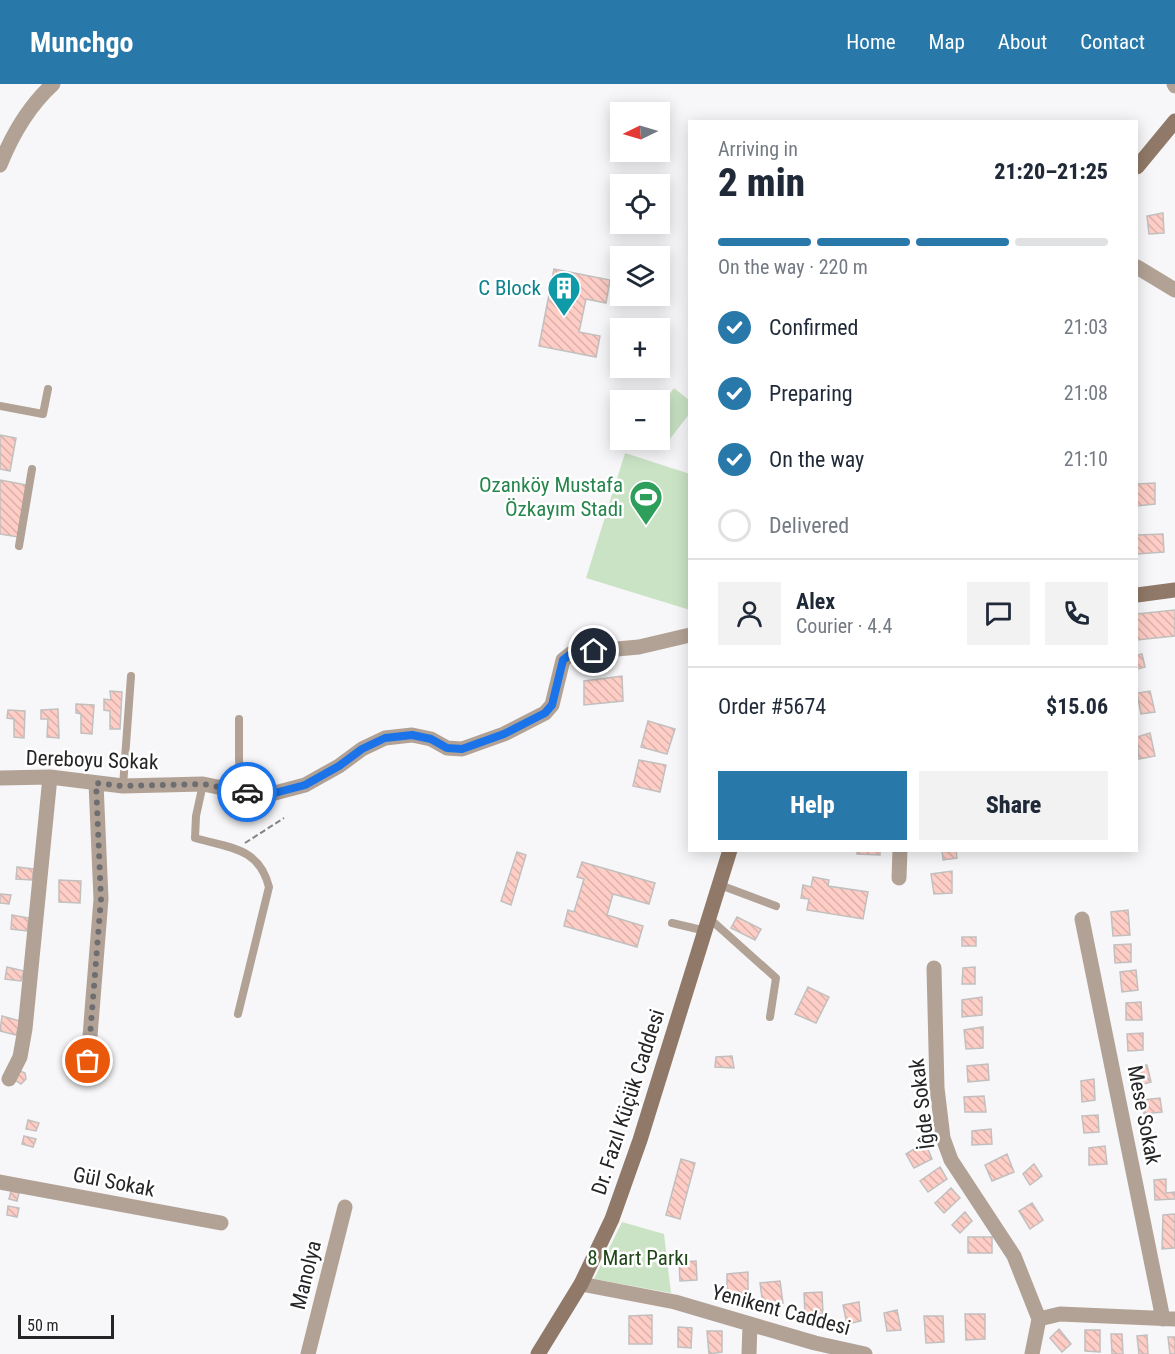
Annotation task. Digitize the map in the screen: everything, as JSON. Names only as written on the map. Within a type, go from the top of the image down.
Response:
[{"type":"street","points":[[0,165],[25,117],[41,95],[53,84]]},
{"type":"street","points":[[1138,166],[1175,121]]},
{"type":"street","points":[[1138,268],[1175,290]]},
{"type":"street","points":[[1138,595],[1174,587]]},
{"type":"street","name":"Dereboyu Sokak","points":[[0,778],[50,777],[123,786],[203,784],[242,792],[271,794],[305,785],[339,766],[362,749],[385,738],[412,735],[431,739],[447,748],[462,749],[504,734],[545,713],[552,705],[563,660],[572,653],[639,647],[688,635]]},
{"type":"street","points":[[9,1079],[20,1057],[25,1029],[50,777]]},
{"type":"street","points":[[88,1061],[101,899],[96,783]]},
{"type":"street","name":"Dr. Fazıl Küçük Caddesi","points":[[538,1354],[581,1284],[612,1219],[640,1140],[729,852]]},
{"type":"street","points":[[899,878],[900,852]]},
{"type":"street","name":"Mese Sokak","points":[[1082,919],[1169,1319]]},
{"type":"street","name":"İĝde Sokak","points":[[934,968],[937,1088],[943,1138],[951,1160],[1014,1256],[1039,1319]]},
{"type":"street","name":"Gül Sokak","points":[[0,1182],[221,1223]]},
{"type":"street","name":"Manolya","points":[[308,1354],[345,1207]]},
{"type":"street","name":"Yenikent Caddesi","points":[[581,1284],[675,1302],[815,1343],[865,1354]]},
{"type":"street","points":[[1032,1354],[1039,1319],[1060,1314],[1169,1319]]},
{"type":"street","points":[[749,1354],[750,1324]]},
{"type":"lane","points":[[0,406],[43,414],[48,388]]},
{"type":"lane","points":[[19,546],[32,469]]},
{"type":"lane","points":[[123,786],[131,676]]},
{"type":"lane","points":[[239,719],[242,792]]},
{"type":"lane","points":[[203,784],[196,816],[195,838],[247,853],[260,864],[266,873],[269,887],[238,1014]]},
{"type":"lane","points":[[720,885],[776,906]]},
{"type":"lane","points":[[672,923],[708,926],[776,978],[770,1017]]},
{"type":"path","points":[[235,850],[284,818]]},
{"type":"green space","points":[[674,388],[688,399],[688,416],[670,439],[670,393]]},
{"type":"green space","name":"Ozanköy Mustafa Özkayım Stadı","points":[[625,453],[688,473],[688,609],[586,578]]},
{"type":"green space","name":"8 Mart Parkı","points":[[622,1222],[664,1234],[671,1293],[594,1279]]},
{"type":"building","points":[[1163,213],[1164,233],[1149,234],[1147,216]]},
{"type":"building","name":"C Block","points":[[554,269],[610,280],[606,303],[586,299],[579,332],[600,336],[596,357],[539,346]]},
{"type":"building","points":[[0,435],[16,438],[10,471],[0,469]]},
{"type":"building","points":[[0,480],[27,485],[18,537],[0,534]]},
{"type":"building","points":[[1155,483],[1155,504],[1138,506],[1138,484]]},
{"type":"building","points":[[1163,534],[1164,552],[1138,554],[1138,535]]},
{"type":"building","points":[[1175,610],[1175,636],[1138,640],[1138,614]]},
{"type":"building","points":[[1142,654],[1145,667],[1138,669],[1138,655]]},
{"type":"building","points":[[622,676],[623,701],[584,705],[584,681]]},
{"type":"building","points":[[110,691],[122,692],[120,729],[110,729],[110,711],[104,710],[104,699],[111,700]]},
{"type":"building","points":[[1150,691],[1155,712],[1141,714],[1138,693]]},
{"type":"building","points":[[76,704],[94,705],[92,734],[81,733],[81,714],[76,713]]},
{"type":"building","points":[[58,709],[59,738],[47,737],[48,719],[41,719],[41,710]]},
{"type":"building","points":[[8,710],[25,711],[24,738],[14,737],[14,719],[7,718]]},
{"type":"building","points":[[648,721],[675,729],[667,754],[641,747]]},
{"type":"building","points":[[1150,733],[1155,756],[1139,759],[1138,737]]},
{"type":"building","points":[[639,760],[666,765],[660,792],[633,786]]},
{"type":"building","points":[[517,852],[526,855],[511,905],[501,901]]},
{"type":"building","points":[[857,852],[880,852],[880,855],[857,854]]},
{"type":"building","points":[[942,852],[956,852],[957,858],[943,860]]},
{"type":"building","points":[[582,862],[655,883],[649,904],[613,894],[607,915],[643,926],[637,947],[564,926],[568,910],[574,912],[584,879],[577,877]]},
{"type":"building","points":[[17,867],[34,869],[32,880],[16,879]]},
{"type":"building","points":[[952,871],[952,893],[934,894],[931,874]]},
{"type":"building","points":[[813,877],[829,880],[828,886],[868,892],[863,919],[807,910],[809,899],[801,898],[803,885],[811,887]]},
{"type":"building","points":[[59,880],[81,881],[80,903],[59,902]]},
{"type":"building","points":[[0,894],[11,895],[9,904],[0,903]]},
{"type":"building","points":[[1128,910],[1130,935],[1113,936],[1111,912]]},
{"type":"building","points":[[12,915],[29,918],[27,931],[11,929]]},
{"type":"building","points":[[737,917],[761,929],[755,940],[731,928]]},
{"type":"building","points":[[962,937],[976,937],[976,946],[962,946]]},
{"type":"building","points":[[1131,944],[1131,962],[1115,963],[1114,945]]},
{"type":"building","points":[[7,967],[24,971],[21,981],[5,979]]},
{"type":"building","points":[[975,967],[975,984],[962,984],[963,968]]},
{"type":"building","points":[[1136,970],[1138,990],[1122,992],[1120,972]]},
{"type":"building","points":[[808,987],[829,997],[816,1023],[795,1014]]},
{"type":"building","points":[[982,997],[982,1015],[962,1017],[962,1000]]},
{"type":"building","points":[[1141,1002],[1142,1020],[1126,1020],[1126,1003]]},
{"type":"building","points":[[2,1016],[20,1021],[16,1035],[0,1031]]},
{"type":"building","points":[[983,1027],[983,1048],[966,1049],[964,1030]]},
{"type":"building","points":[[1143,1033],[1143,1050],[1128,1051],[1127,1034]]},
{"type":"building","points":[[732,1056],[734,1068],[715,1067],[716,1057]]},
{"type":"building","points":[[988,1064],[989,1080],[968,1082],[967,1066]]},
{"type":"building","points":[[1147,1065],[1151,1082],[1140,1085],[1137,1066]]},
{"type":"building","points":[[20,1071],[25,1073],[26,1079],[21,1084],[15,1080]]},
{"type":"building","points":[[1094,1079],[1095,1100],[1082,1102],[1081,1081]]},
{"type":"building","points":[[984,1096],[986,1112],[965,1112],[964,1097]]},
{"type":"building","points":[[1160,1098],[1162,1112],[1144,1114],[1143,1100]]},
{"type":"building","points":[[1098,1115],[1099,1132],[1084,1133],[1082,1116]]},
{"type":"building","points":[[28,1120],[39,1123],[36,1131],[26,1129]]},
{"type":"building","points":[[991,1129],[992,1144],[972,1145],[972,1131]]},
{"type":"building","points":[[24,1136],[36,1139],[33,1147],[22,1144]]},
{"type":"building","points":[[925,1142],[932,1159],[914,1168],[906,1154]]},
{"type":"building","points":[[1105,1146],[1107,1164],[1089,1165],[1089,1148]]},
{"type":"building","points":[[1007,1154],[1014,1172],[992,1181],[985,1165]]},
{"type":"building","points":[[681,1159],[695,1163],[680,1219],[666,1215]]},
{"type":"building","points":[[1034,1164],[1042,1176],[1030,1185],[1023,1174]]},
{"type":"building","points":[[940,1167],[947,1179],[928,1192],[920,1181]]},
{"type":"building","points":[[1166,1179],[1166,1193],[1175,1192],[1175,1199],[1155,1200],[1154,1180]]},
{"type":"building","points":[[951,1188],[960,1198],[944,1213],[935,1203]]},
{"type":"building","points":[[11,1191],[19,1193],[17,1201],[9,1199]]},
{"type":"building","points":[[1032,1203],[1043,1220],[1030,1229],[1019,1211]]},
{"type":"building","points":[[8,1206],[19,1208],[17,1217],[7,1215]]},
{"type":"building","points":[[965,1212],[972,1221],[960,1233],[952,1225]]},
{"type":"building","points":[[1175,1214],[1175,1248],[1162,1249],[1163,1215]]},
{"type":"building","points":[[968,1237],[992,1237],[992,1253],[968,1253]]},
{"type":"building","points":[[696,1261],[697,1280],[680,1281],[679,1262]]},
{"type":"building","points":[[748,1272],[748,1293],[727,1294],[727,1274]]},
{"type":"building","points":[[780,1281],[783,1303],[763,1305],[760,1283]]},
{"type":"building","points":[[822,1292],[823,1314],[805,1315],[804,1293]]},
{"type":"building","points":[[859,1302],[861,1321],[847,1324],[843,1305]]},
{"type":"building","points":[[897,1310],[901,1330],[887,1331],[884,1313]]},
{"type":"building","points":[[965,1314],[985,1314],[985,1339],[966,1340]]},
{"type":"building","points":[[652,1315],[652,1344],[629,1344],[629,1316]]},
{"type":"building","points":[[924,1316],[943,1316],[944,1342],[926,1343]]},
{"type":"building","points":[[678,1327],[692,1328],[691,1348],[678,1347]]},
{"type":"building","points":[[1059,1329],[1071,1344],[1062,1352],[1050,1338]]},
{"type":"building","points":[[1085,1330],[1100,1330],[1100,1352],[1085,1351]]},
{"type":"building","points":[[707,1331],[722,1331],[722,1352],[709,1354]]},
{"type":"building","points":[[1111,1334],[1122,1334],[1123,1354],[1112,1354]]},
{"type":"building","points":[[1147,1335],[1148,1354],[1139,1354],[1137,1336]]},
{"type":"building","points":[[1168,1337],[1175,1337],[1175,1354],[1170,1354]]},
{"type":"way so far","points":[[88,1061],[101,899],[96,783],[123,786],[203,784],[247,792]]},
{"type":"place","name":"C Block","points":[[564,317]]},
{"type":"place","name":"Ozanköy Mustafa Özkayım Stadı","points":[[646,526]]},
{"type":"route","points":[[247,792],[271,794],[305,785],[339,766],[362,749],[385,738],[412,735],[431,739],[447,748],[462,749],[504,734],[545,713],[552,705],[563,660],[572,653],[594,651]]}]
